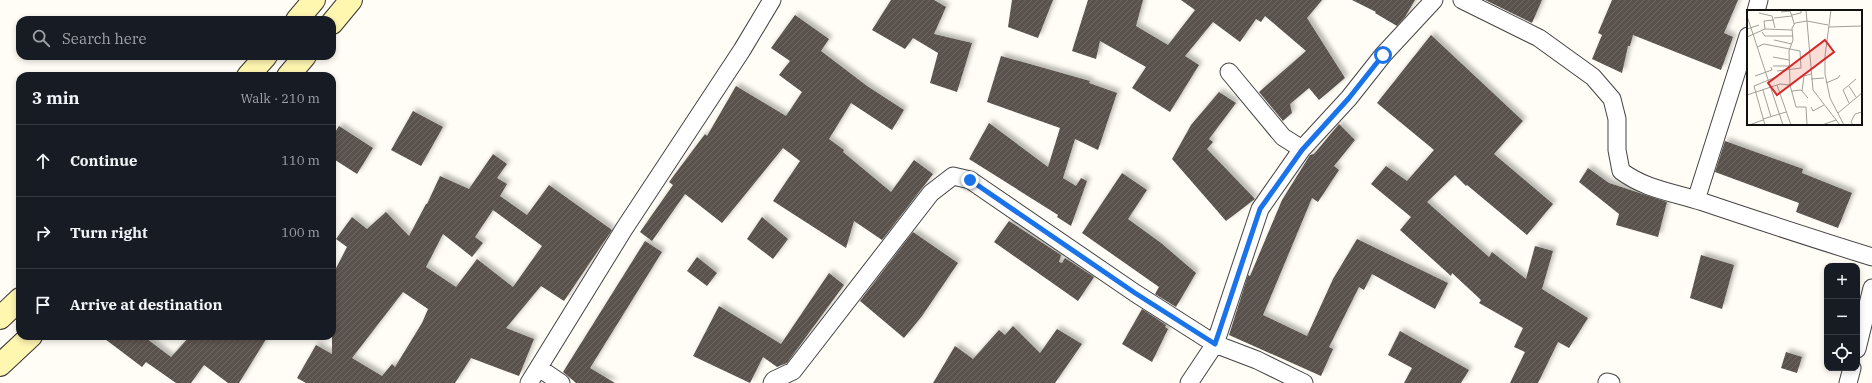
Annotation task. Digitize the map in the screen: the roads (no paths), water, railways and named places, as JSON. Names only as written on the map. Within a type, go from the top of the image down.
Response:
[{"type":"main road","points":[[300,16],[314,0]]},
{"type":"main road","points":[[336,18],[351,0]]},
{"type":"main road","points":[[252,72],[262,60]]},
{"type":"main road","points":[[291,72],[302,60]]},
{"type":"main road","points":[[0,318],[16,303]]},
{"type":"main road","points":[[0,365],[27,340]]},
{"type":"street","points":[[529,383],[624,229],[742,50],[772,0]]},
{"type":"street","points":[[1190,383],[1215,344],[1260,209],[1302,150],[1349,98],[1383,55],[1434,0]]},
{"type":"street","points":[[1462,0],[1539,38],[1593,77],[1612,99],[1617,119],[1617,150],[1620,170],[1634,180],[1656,190],[1696,200],[1872,257]]},
{"type":"street","points":[[1756,10],[1759,0]]},
{"type":"street","points":[[1696,200],[1747,39]]},
{"type":"street","points":[[1229,72],[1283,137],[1302,150]]},
{"type":"street","points":[[772,383],[774,380],[793,371],[931,193],[953,176],[970,180],[1135,293],[1215,344],[1257,360],[1304,383]]},
{"type":"street","points":[[1860,337],[1872,288]]},
{"type":"street","points":[[539,368],[561,383]]},
{"type":"street","points":[[1848,383],[1851,371]]}]
